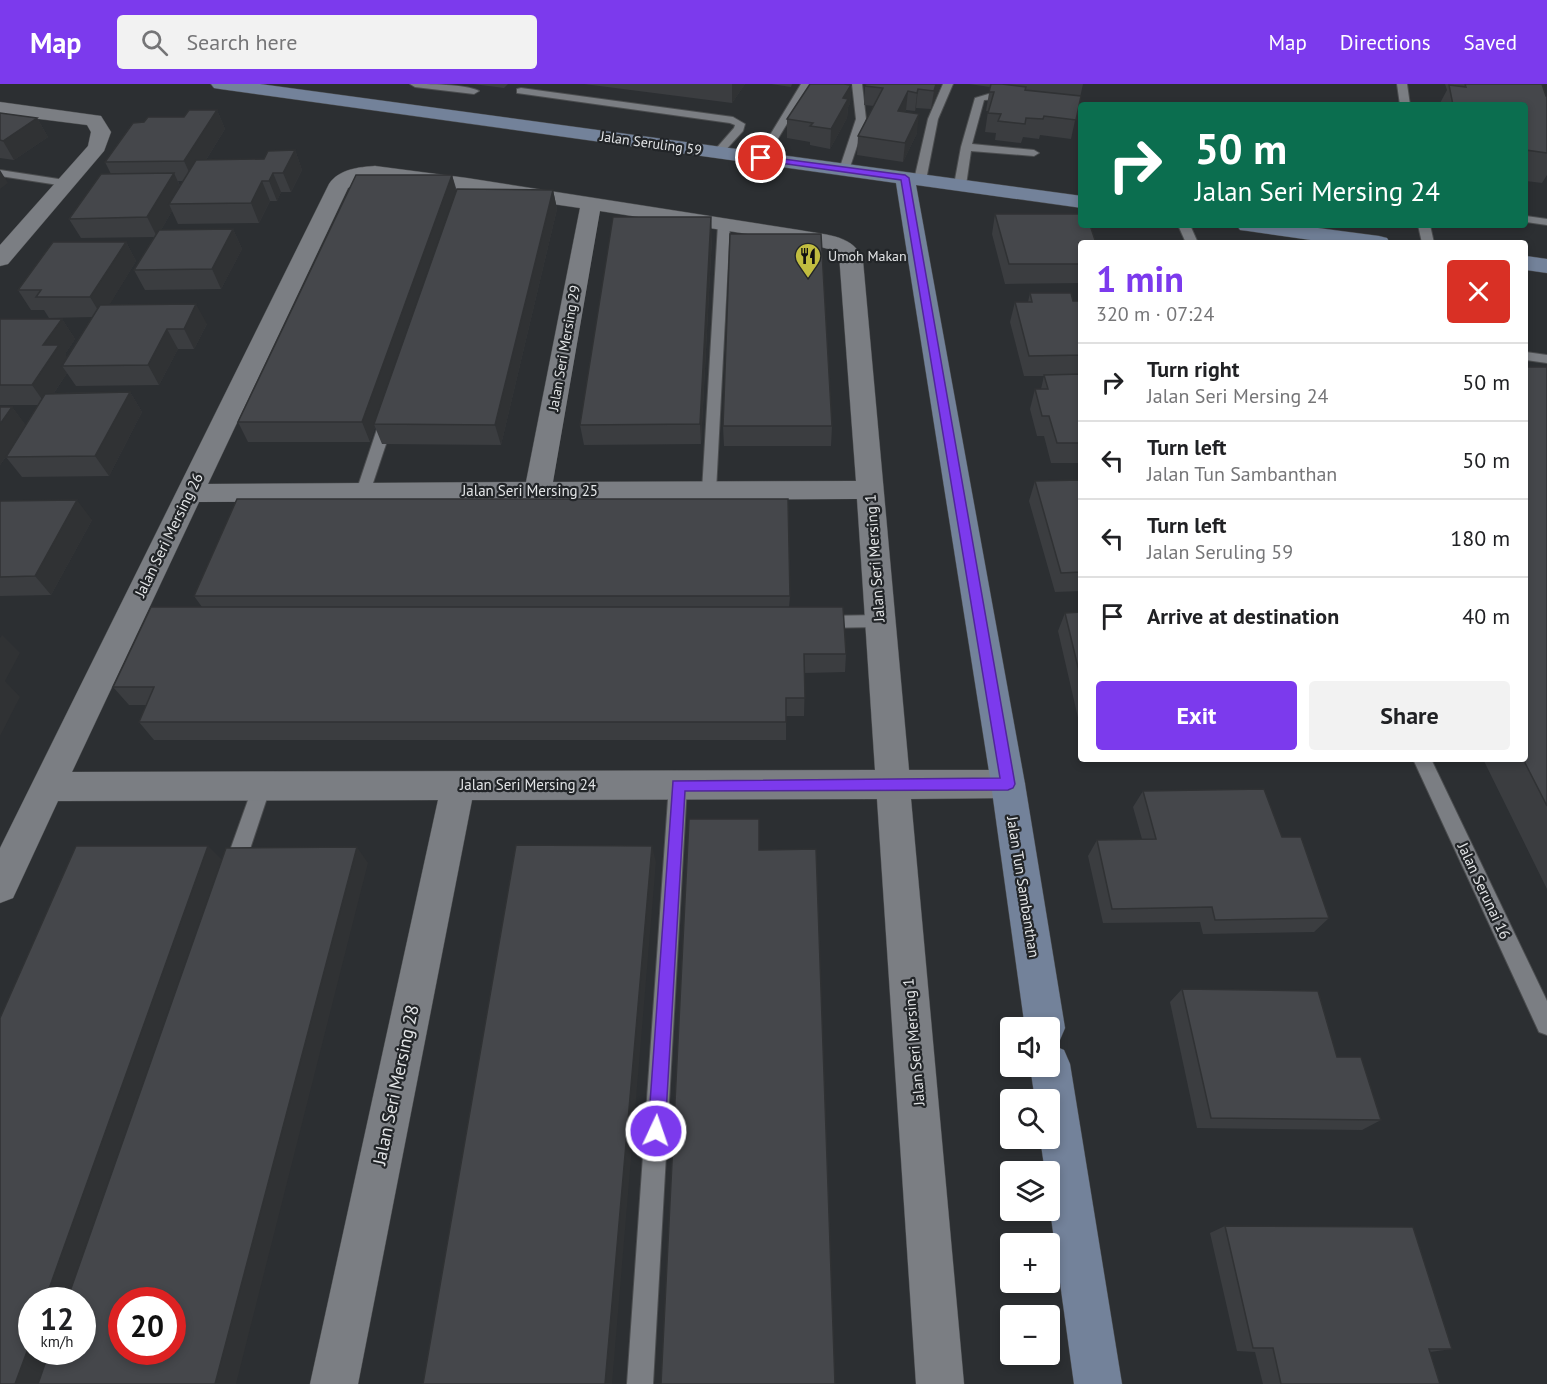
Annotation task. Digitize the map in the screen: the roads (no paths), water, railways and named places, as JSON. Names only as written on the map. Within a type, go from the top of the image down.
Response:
[{"type":"main road","name":"Jalan Seruling 59","points":[[220,84],[255,86],[1078,201]]},
{"type":"main road","name":"Jalan Tun Sambanthan","points":[[913,179],[1042,1017]]},
{"type":"main road","points":[[1270,228],[1357,240]]},
{"type":"main road","points":[[1528,263],[1547,266]]},
{"type":"main road","points":[[1052,1077],[1098,1384]]},
{"type":"street","points":[[0,108],[94,120],[101,132],[97,147],[3,251]]},
{"type":"street","name":"Jalan Seri Mersing 1","points":[[339,184],[358,173],[375,172],[465,189],[591,204],[724,224],[840,245],[849,251],[880,621],[908,784],[940,1384]]},
{"type":"street","name":"Jalan Seri Mersing 26","points":[[0,886],[48,787],[138,626],[190,493],[339,184]]},
{"type":"street","name":"Jalan Seri Mersing 29","points":[[538,491],[591,204]]},
{"type":"street","name":"Jalan Seri Mersing 25","points":[[190,493],[870,490]]},
{"type":"street","name":"Jalan Seri Mersing 24","points":[[48,787],[1008,784]]},
{"type":"street","name":"Jalan Seri Mersing 28","points":[[334,1384],[458,785]]},
{"type":"lane","points":[[415,84],[474,91]]},
{"type":"lane","points":[[761,158],[806,84]]},
{"type":"lane","points":[[844,170],[861,119],[856,84]]},
{"type":"lane","points":[[913,179],[936,106],[948,84]]},
{"type":"lane","points":[[1402,84],[1405,102]]},
{"type":"lane","points":[[521,91],[733,120],[740,124],[739,129],[718,152]]},
{"type":"lane","points":[[960,185],[966,147],[980,98],[994,95],[1018,98]]},
{"type":"lane","points":[[966,147],[1034,153]]},
{"type":"lane","points":[[0,173],[65,183]]},
{"type":"lane","points":[[1528,219],[1547,222]]},
{"type":"lane","points":[[709,491],[724,224]]},
{"type":"lane","points":[[1528,356],[1547,359]]},
{"type":"lane","points":[[363,492],[393,404]]},
{"type":"lane","points":[[801,622],[880,621]]},
{"type":"lane","name":"Jalan Serunai 16","points":[[1423,762],[1547,1024]]},
{"type":"lane","points":[[640,1384],[678,785]]},
{"type":"lane","points":[[228,886],[262,786]]},
{"type":"place","name":"Umoh Makan","points":[[808,279]]}]
